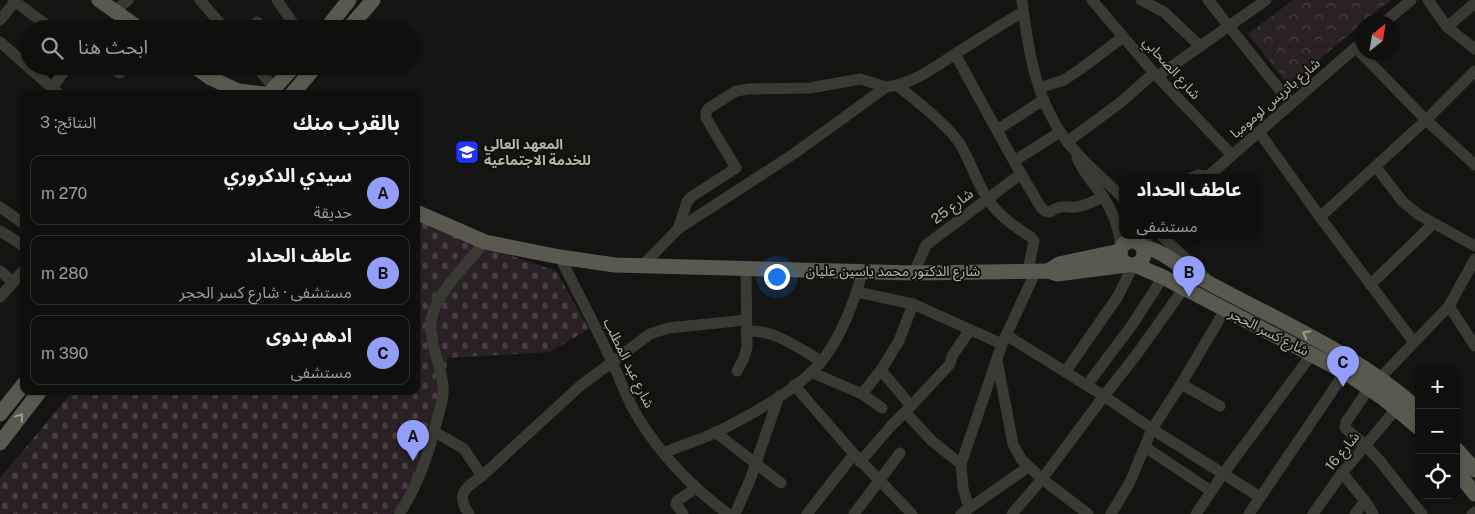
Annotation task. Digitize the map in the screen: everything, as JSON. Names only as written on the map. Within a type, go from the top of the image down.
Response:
[{"type":"main road","points":[[99,0],[128,20]]},
{"type":"main road","points":[[333,20],[350,0]]},
{"type":"main road","points":[[356,20],[373,0]]},
{"type":"main road","points":[[207,75],[236,90]]},
{"type":"main road","points":[[271,90],[285,75]]},
{"type":"main road","points":[[295,90],[308,75]]},
{"type":"main road","points":[[211,78],[220,90]]},
{"type":"main road","name":"شارع الدكتور محمد ياسين عليان","points":[[420,214],[485,242],[560,257],[614,265],[914,274],[1037,271],[1057,274],[1131,265]]},
{"type":"main road","points":[[1133,241],[1144,243],[1143,258],[1131,265],[1121,259],[1123,244],[1133,241]]},
{"type":"main road","name":"شارع كسر الحجر","points":[[1144,243],[1183,269],[1339,352],[1375,382],[1417,409]]},
{"type":"main road","name":"شارع الدكتور محمد ياسين عليان","points":[[1037,271],[1123,244]]},
{"type":"main road","name":"شارع كسر الحجر","points":[[1131,265],[1163,277],[1345,372],[1375,382],[1397,408],[1415,424]]},
{"type":"main road","points":[[0,414],[20,389]]},
{"type":"main road","points":[[1,440],[37,395]]},
{"type":"main road","points":[[1460,452],[1475,469]]},
{"type":"main road","points":[[1460,475],[1475,494]]},
{"type":"street","points":[[115,11],[128,0]]},
{"type":"street","points":[[200,0],[217,20]]},
{"type":"street","points":[[277,0],[291,20]]},
{"type":"street","name":"شارع الصحابي","points":[[1092,0],[1156,74],[1232,155]]},
{"type":"street","points":[[1141,0],[1164,12],[1200,46]]},
{"type":"street","points":[[1208,0],[1291,104]]},
{"type":"street","points":[[1067,142],[1122,102],[1156,74],[1266,0]]},
{"type":"street","points":[[1394,15],[1412,0]]},
{"type":"street","points":[[1428,0],[1447,27],[1475,49]]},
{"type":"street","points":[[0,20],[14,1],[40,20]]},
{"type":"street","points":[[1447,27],[1475,2]]},
{"type":"street","points":[[747,184],[712,132],[706,118],[706,112],[709,108],[736,91],[749,89],[810,88],[860,79],[886,86],[898,86],[956,54],[1021,4],[1038,88],[1043,100],[1067,142],[1119,194]]},
{"type":"street","points":[[1038,88],[1064,80],[1123,37]]},
{"type":"street","points":[[0,42],[20,60]]},
{"type":"street","name":"شارع باتريس لومومبا","points":[[1210,174],[1355,48]]},
{"type":"street","points":[[956,54],[1021,174],[1045,211],[1050,212],[1057,207],[1081,206],[1103,197]]},
{"type":"street","points":[[1372,60],[1426,120],[1475,165]]},
{"type":"street","points":[[38,75],[55,90]]},
{"type":"street","points":[[56,90],[64,75]]},
{"type":"street","points":[[260,75],[268,90]]},
{"type":"street","points":[[1320,217],[1474,75]]},
{"type":"street","points":[[642,266],[678,229],[795,153],[886,86]]},
{"type":"street","points":[[898,86],[956,138],[987,199],[1002,216],[1034,241],[1037,271],[1004,340],[961,464],[965,511]]},
{"type":"street","points":[[997,130],[1043,100]]},
{"type":"street","points":[[1014,161],[1060,132]]},
{"type":"street","points":[[1259,132],[1413,341]]},
{"type":"street","points":[[1075,151],[1082,168],[1103,197],[1119,227]]},
{"type":"street","points":[[1376,167],[1404,202],[1419,215],[1475,246]]},
{"type":"street","points":[[678,229],[687,202],[691,197],[736,168]]},
{"type":"street","name":"شارع 25","points":[[914,274],[926,245],[1021,174]]},
{"type":"street","points":[[0,207],[20,221]]},
{"type":"street","points":[[1370,285],[1433,224]]},
{"type":"street","points":[[0,231],[20,244]]},
{"type":"street","points":[[1165,239],[1215,286]]},
{"type":"street","points":[[399,514],[422,470],[434,432],[443,390],[430,326],[433,312],[454,280],[485,242]]},
{"type":"street","name":"شارع عبد المطلب","points":[[560,257],[612,361],[638,419],[664,453],[696,488],[728,514]]},
{"type":"street","points":[[1422,514],[1365,445],[1345,428],[1346,422],[1375,382],[1449,306],[1475,259]]},
{"type":"street","points":[[1066,371],[1118,296],[1131,265]]},
{"type":"street","points":[[737,371],[746,352],[746,269]]},
{"type":"street","points":[[0,271],[13,282]]},
{"type":"street","points":[[664,453],[715,432],[779,396],[811,372],[835,340],[857,292],[862,272]]},
{"type":"street","points":[[0,297],[20,274]]},
{"type":"street","points":[[1087,384],[1132,325],[1163,277]]},
{"type":"street","points":[[1012,514],[1042,479],[1137,354],[1184,288]]},
{"type":"street","points":[[857,292],[913,304],[970,330],[1004,340],[1066,371],[1152,429],[1260,497]]},
{"type":"street","points":[[862,394],[882,370],[903,332],[913,304]]},
{"type":"street","points":[[1449,306],[1475,346]]},
{"type":"street","points":[[1112,514],[1130,482],[1152,429],[1226,310]]},
{"type":"street","points":[[470,514],[462,500],[466,487],[482,476],[580,386],[657,330],[746,325],[772,334],[821,361]]},
{"type":"street","points":[[807,514],[857,458],[946,369],[950,364],[952,356],[970,330]]},
{"type":"street","points":[[1196,514],[1223,474],[1312,354]]},
{"type":"street","points":[[997,360],[1013,444],[1017,453],[1028,467],[1088,514]]},
{"type":"street","points":[[882,370],[932,441],[961,464]]},
{"type":"street","points":[[811,372],[862,394],[882,408]]},
{"type":"street","points":[[1249,514],[1345,372]]},
{"type":"street","points":[[1181,384],[1220,406]]},
{"type":"street","points":[[794,385],[857,458],[912,514]]},
{"type":"street","points":[[728,514],[750,480],[754,463],[779,396]]},
{"type":"street","name":"شارع 16","points":[[1313,514],[1342,473],[1397,408]]},
{"type":"street","points":[[434,432],[464,449],[482,476]]},
{"type":"street","points":[[715,432],[781,482]]},
{"type":"street","points":[[1145,447],[1212,491]]},
{"type":"street","points":[[854,514],[900,453]]},
{"type":"street","points":[[965,511],[1028,467]]},
{"type":"street","points":[[1342,473],[1373,514]]},
{"type":"street","points":[[684,514],[676,504],[677,501],[696,488]]},
{"type":"street","points":[[1355,514],[1365,501]]},
{"type":"green space","points":[[1293,0],[1392,0],[1372,15],[1355,15],[1355,30],[1288,85],[1248,34]]},
{"type":"green space","points":[[420,220],[489,248],[556,271],[589,329],[550,352],[447,358],[446,384],[415,486],[392,514],[0,514],[0,478],[70,395],[420,395]]},
{"type":"place","name":"المعهد العالى للخدمة الاجتماعية","points":[[467,152]]},
{"type":"place","name":"عاطف الحداد","points":[[1189,297]]},
{"type":"place","name":"ادهم بدوى","points":[[1343,387]]},
{"type":"place","name":"سيدي الدكروري","points":[[413,461]]}]
